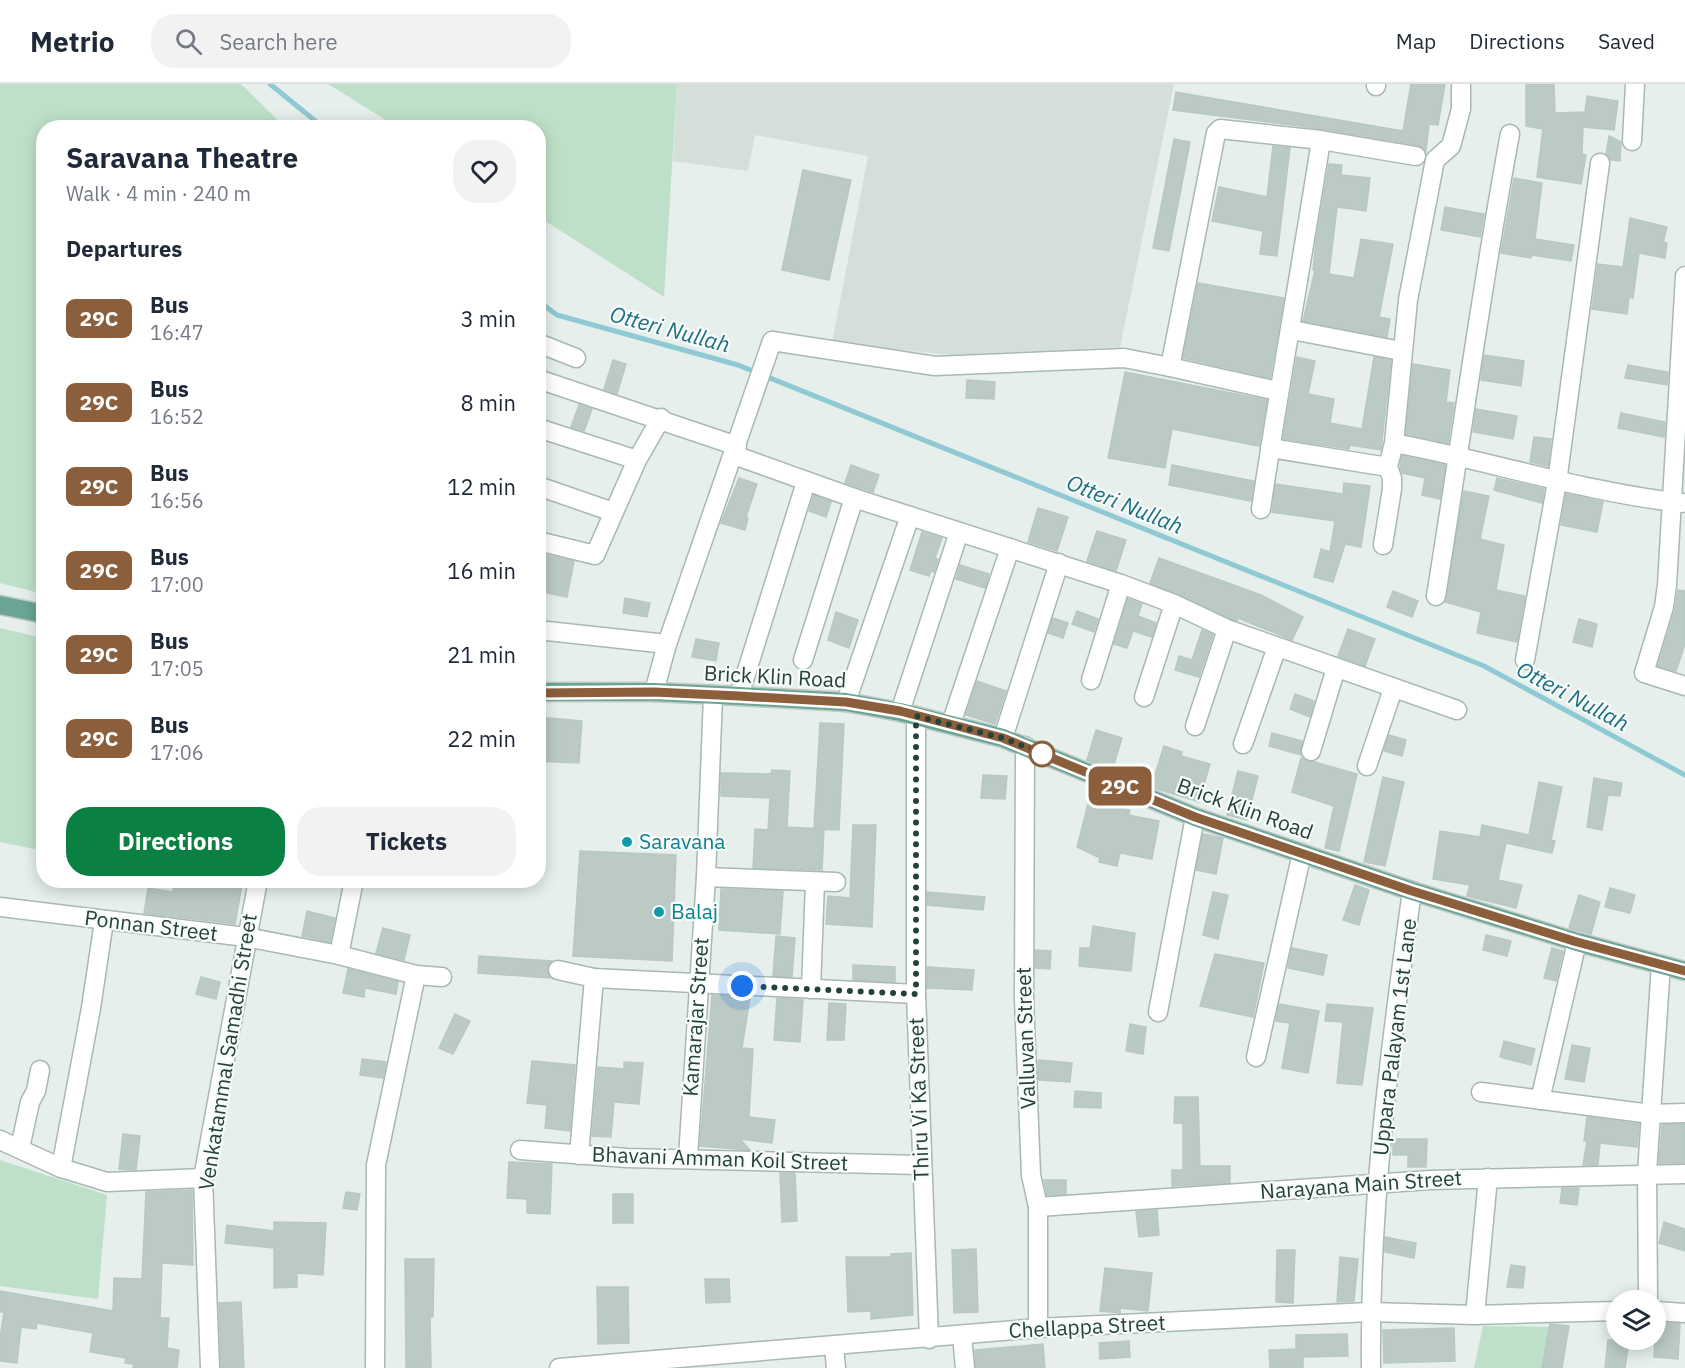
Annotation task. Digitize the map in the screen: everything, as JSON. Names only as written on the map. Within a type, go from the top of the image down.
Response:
[{"type":"main road","points":[[0,605],[36,612]]},
{"type":"main road","name":"Brick Klin Road","points":[[546,693],[654,692],[846,702],[951,724],[1003,738],[1195,817],[1412,891],[1577,942],[1685,971]]},
{"type":"street","points":[[1383,545],[1392,489],[1392,478],[1388,467],[1394,443],[1402,365],[1401,351],[1408,300],[1435,160],[1451,146],[1461,109],[1461,84]]},
{"type":"street","points":[[1632,141],[1635,84]]},
{"type":"street","points":[[1170,367],[1216,133],[1226,128],[1321,140],[1416,156]]},
{"type":"street","points":[[1436,596],[1459,455],[1487,256],[1509,134]]},
{"type":"street","points":[[1261,509],[1278,391],[1292,330],[1321,140]]},
{"type":"street","points":[[1525,660],[1557,482],[1600,163]]},
{"type":"street","points":[[1685,276],[1679,503],[1664,607],[1644,673],[1685,686]]},
{"type":"street","points":[[1292,330],[1401,351]]},
{"type":"street","points":[[654,692],[667,644],[772,341],[936,366],[1124,358],[1278,391]]},
{"type":"street","points":[[546,347],[576,358]]},
{"type":"street","points":[[546,382],[661,418],[806,482],[1121,584],[1174,604],[1227,629],[1457,710]]},
{"type":"street","points":[[546,543],[595,555],[637,460],[661,418]]},
{"type":"street","points":[[546,431],[637,460]]},
{"type":"street","points":[[1394,443],[1459,455],[1557,482],[1679,503]]},
{"type":"street","points":[[1270,448],[1388,467]]},
{"type":"street","points":[[739,696],[806,482]]},
{"type":"street","points":[[546,489],[613,512]]},
{"type":"street","points":[[803,660],[854,498]]},
{"type":"street","points":[[846,702],[910,516]]},
{"type":"street","name":"Thiru Vi Ka Street","points":[[929,1339],[921,1166],[908,714],[959,532]]},
{"type":"street","points":[[951,724],[1010,548]]},
{"type":"street","points":[[1003,738],[1059,564]]},
{"type":"street","points":[[1091,680],[1121,584]]},
{"type":"street","points":[[1144,697],[1174,604]]},
{"type":"street","points":[[1195,726],[1227,629]]},
{"type":"street","points":[[546,631],[667,644]]},
{"type":"street","points":[[1243,744],[1277,647]]},
{"type":"street","points":[[1311,751],[1336,668]]},
{"type":"street","points":[[1367,766],[1393,689]]},
{"type":"street","name":"Kamarajar Street","points":[[688,1158],[697,984],[706,877],[713,696]]},
{"type":"street","name":"Valluvan Street","points":[[1025,746],[1024,998],[1031,1175],[1038,1207],[1038,1328]]},
{"type":"street","points":[[1158,1011],[1195,817]]},
{"type":"street","points":[[1256,1057],[1302,853]]},
{"type":"street","points":[[706,877],[836,882]]},
{"type":"street","points":[[811,989],[815,882]]},
{"type":"street","name":"Venkatammal Samadhi Street","points":[[210,1368],[203,1178],[256,888]]},
{"type":"street","points":[[339,956],[352,888]]},
{"type":"street","name":"Uppara Palayam 1st Lane","points":[[1371,1368],[1370,1312],[1386,1080],[1412,891]]},
{"type":"street","name":"Ponnan Street","points":[[0,907],[246,937],[416,975],[442,976]]},
{"type":"street","points":[[61,1168],[91,1008],[104,921]]},
{"type":"street","points":[[1540,1100],[1577,942]]},
{"type":"street","points":[[1648,1290],[1647,1173],[1661,964]]},
{"type":"street","points":[[558,970],[594,978],[916,994]]},
{"type":"street","points":[[375,1368],[376,1165],[416,975]]},
{"type":"street","points":[[579,1155],[594,978]]},
{"type":"street","points":[[20,1148],[40,1070]]},
{"type":"street","points":[[1481,1092],[1651,1114],[1685,1113]]},
{"type":"street","points":[[0,1140],[61,1168],[107,1182],[203,1178]]},
{"type":"street","name":"Bhavani Amman Koil Street","points":[[520,1150],[579,1155],[921,1166]]},
{"type":"street","name":"Narayana Main Street","points":[[1038,1207],[1378,1183],[1647,1173],[1685,1174]]},
{"type":"street","points":[[1475,1315],[1488,1178]]},
{"type":"street","name":"Chellappa Street","points":[[559,1368],[834,1347],[1038,1328],[1370,1312],[1475,1315],[1606,1311]]},
{"type":"street","points":[[1666,1312],[1685,1313]]},
{"type":"street","points":[[962,1336],[965,1368]]},
{"type":"street","points":[[834,1347],[836,1368]]},
{"type":"shaded area","points":[[677,84],[1174,84],[1120,347],[952,355],[832,343],[868,156],[755,135],[748,171],[673,161]]},
{"type":"green space","points":[[0,84],[241,84],[278,120],[36,120],[36,592],[0,583]]},
{"type":"green space","points":[[328,84],[677,84],[664,297],[546,221],[546,120],[386,120]]},
{"type":"green space","points":[[0,628],[36,636],[36,850],[0,842]]},
{"type":"green space","points":[[0,1160],[107,1195],[98,1299],[0,1286]]},
{"type":"green space","points":[[1483,1326],[1554,1327],[1546,1368],[1474,1368]]},
{"type":"building","points":[[1411,84],[1445,84],[1438,125],[1429,124],[1426,151],[1418,145],[1323,129],[1173,110],[1176,92],[1403,131]]},
{"type":"building","points":[[1526,84],[1554,84],[1555,113],[1585,112],[1587,96],[1618,101],[1614,130],[1583,127],[1582,154],[1586,155],[1581,184],[1537,177],[1543,129],[1526,126]]},
{"type":"building","points":[[1609,136],[1621,142],[1620,161],[1611,160],[1606,154]]},
{"type":"building","points":[[1174,139],[1190,142],[1169,251],[1153,248]]},
{"type":"building","points":[[1273,146],[1290,148],[1277,256],[1260,254],[1263,231],[1212,221],[1219,187],[1267,197]]},
{"type":"building","points":[[1329,164],[1342,165],[1341,175],[1370,178],[1366,211],[1337,207],[1329,274],[1354,278],[1361,239],[1393,244],[1379,317],[1390,319],[1387,337],[1303,321],[1315,270],[1313,270],[1316,241]]},
{"type":"building","points":[[803,170],[851,180],[829,280],[782,270]]},
{"type":"building","points":[[1514,178],[1542,183],[1535,239],[1574,245],[1571,261],[1501,253]]},
{"type":"building","points":[[1445,207],[1484,214],[1480,237],[1441,230]]},
{"type":"building","points":[[1630,218],[1667,227],[1663,242],[1667,243],[1665,258],[1639,253],[1633,298],[1629,297],[1627,314],[1592,309],[1598,264],[1623,267]]},
{"type":"building","points":[[1198,283],[1284,298],[1270,378],[1183,358]]},
{"type":"building","points":[[1484,355],[1524,361],[1521,386],[1481,380]]},
{"type":"building","points":[[1297,357],[1315,361],[1308,394],[1334,399],[1330,423],[1362,429],[1374,357],[1391,360],[1381,450],[1350,445],[1349,449],[1283,439]]},
{"type":"building","points":[[613,360],[626,364],[617,394],[604,389]]},
{"type":"building","points":[[1413,364],[1450,370],[1446,402],[1454,403],[1448,443],[1406,434]]},
{"type":"building","points":[[1628,365],[1668,372],[1667,385],[1625,378]]},
{"type":"building","points":[[1125,372],[1267,400],[1259,446],[1172,429],[1165,468],[1108,458]]},
{"type":"building","points":[[967,380],[995,382],[994,399],[966,398]]},
{"type":"building","points":[[579,405],[592,409],[584,431],[571,427]]},
{"type":"building","points":[[1476,409],[1517,416],[1513,439],[1473,432]]},
{"type":"building","points":[[1621,413],[1665,422],[1664,437],[1618,428]]},
{"type":"building","points":[[1534,437],[1551,439],[1548,466],[1530,462]]},
{"type":"building","points":[[1402,456],[1445,465],[1440,499],[1422,495],[1425,478],[1402,473],[1400,466]]},
{"type":"building","points":[[851,465],[879,475],[873,492],[845,483]]},
{"type":"building","points":[[1172,465],[1254,481],[1251,501],[1169,485]]},
{"type":"building","points":[[739,478],[757,484],[746,517],[748,518],[745,530],[721,523]]},
{"type":"building","points":[[1497,478],[1544,489],[1542,503],[1494,490]]},
{"type":"building","points":[[1344,483],[1370,486],[1361,547],[1345,544],[1333,582],[1314,577],[1321,549],[1330,552],[1335,521],[1272,512],[1276,484],[1343,494]]},
{"type":"building","points":[[1464,491],[1489,496],[1480,539],[1504,545],[1496,590],[1525,596],[1517,642],[1477,633],[1481,612],[1445,602]]},
{"type":"building","points":[[1566,494],[1603,502],[1597,532],[1561,525]]},
{"type":"building","points":[[814,495],[831,502],[826,517],[809,511]]},
{"type":"building","points":[[1038,508],[1068,517],[1057,551],[1028,542]]},
{"type":"building","points":[[1097,531],[1126,540],[1116,571],[1087,561]]},
{"type":"building","points":[[922,532],[942,538],[935,558],[938,559],[934,572],[931,571],[929,576],[910,570]]},
{"type":"building","points":[[546,555],[574,561],[567,597],[546,593]]},
{"type":"building","points":[[1159,558],[1261,595],[1303,617],[1292,640],[1238,618],[1237,621],[1231,619],[1150,583]]},
{"type":"building","points":[[960,565],[989,574],[985,588],[956,579]]},
{"type":"building","points":[[1678,590],[1685,591],[1685,644],[1676,671],[1658,666],[1675,610]]},
{"type":"building","points":[[1393,591],[1418,601],[1412,617],[1387,607]]},
{"type":"building","points":[[625,598],[650,603],[647,617],[623,613]]},
{"type":"building","points":[[1128,599],[1142,604],[1138,616],[1156,623],[1152,637],[1133,631],[1127,648],[1114,644]]},
{"type":"building","points":[[1077,611],[1098,619],[1094,632],[1072,624]]},
{"type":"building","points":[[836,612],[858,620],[849,648],[828,640]]},
{"type":"building","points":[[1053,618],[1068,623],[1063,638],[1048,633]]},
{"type":"building","points":[[1579,619],[1597,624],[1592,647],[1573,642]]},
{"type":"building","points":[[1348,629],[1375,639],[1365,666],[1338,656]]},
{"type":"building","points":[[1202,630],[1213,635],[1199,677],[1175,670],[1179,656],[1192,660]]},
{"type":"building","points":[[696,639],[719,643],[716,661],[692,657]]},
{"type":"building","points":[[977,681],[1006,691],[995,724],[966,715]]},
{"type":"building","points":[[1295,694],[1314,701],[1310,717],[1290,709]]},
{"type":"building","points":[[546,718],[582,721],[579,763],[546,761]]},
{"type":"building","points":[[820,723],[844,724],[839,830],[814,829]]},
{"type":"building","points":[[1096,730],[1122,738],[1112,771],[1087,760]]},
{"type":"building","points":[[1272,733],[1302,741],[1301,755],[1269,746]]},
{"type":"building","points":[[1389,735],[1406,740],[1402,756],[1384,751]]},
{"type":"building","points":[[1164,746],[1182,752],[1181,756],[1210,764],[1199,802],[1151,787]]},
{"type":"building","points":[[1301,758],[1357,774],[1339,851],[1325,848],[1334,806],[1292,792]]},
{"type":"building","points":[[772,770],[790,771],[787,827],[824,829],[822,870],[753,868],[755,829],[768,830],[770,798],[721,796],[721,773],[771,774]]},
{"type":"building","points":[[1238,771],[1258,776],[1247,820],[1227,815]]},
{"type":"building","points":[[983,775],[1007,776],[1005,799],[981,798]]},
{"type":"building","points":[[1383,777],[1404,782],[1385,866],[1364,862]]},
{"type":"building","points":[[1594,778],[1622,783],[1620,796],[1608,795],[1602,830],[1587,827]]},
{"type":"building","points":[[1539,782],[1562,787],[1551,840],[1555,841],[1552,853],[1506,843],[1498,880],[1522,885],[1516,908],[1467,896],[1470,885],[1433,879],[1440,831],[1480,837],[1482,825],[1529,835]]},
{"type":"building","points":[[1090,796],[1112,801],[1111,806],[1130,810],[1129,815],[1159,821],[1152,859],[1120,853],[1117,866],[1099,862],[1100,858],[1077,847]]},
{"type":"building","points":[[853,825],[876,825],[872,927],[826,924],[828,896],[850,898]]},
{"type":"building","points":[[1203,834],[1223,838],[1216,874],[1196,870]]},
{"type":"building","points":[[580,851],[676,855],[672,961],[573,956]]},
{"type":"building","points":[[1355,885],[1369,890],[1359,925],[1343,920]]},
{"type":"building","points":[[148,888],[173,892],[174,888],[241,888],[235,924],[144,913]]},
{"type":"building","points":[[1610,888],[1635,895],[1630,913],[1605,907]]},
{"type":"building","points":[[721,889],[783,891],[780,934],[719,930]]},
{"type":"building","points":[[927,892],[985,897],[983,910],[927,905]]},
{"type":"building","points":[[1213,892],[1228,895],[1218,939],[1203,935]]},
{"type":"building","points":[[1579,895],[1600,902],[1591,934],[1569,928]]},
{"type":"building","points":[[307,911],[335,918],[330,942],[302,936]]},
{"type":"building","points":[[1093,926],[1135,933],[1131,971],[1079,966],[1080,948],[1090,948]]},
{"type":"building","points":[[383,928],[410,935],[404,960],[376,953]]},
{"type":"building","points":[[1486,935],[1511,941],[1507,956],[1483,950]]},
{"type":"building","points":[[776,936],[795,938],[792,977],[773,976]]},
{"type":"building","points":[[1292,948],[1327,955],[1323,975],[1288,968]]},
{"type":"building","points":[[1552,948],[1563,951],[1556,981],[1544,978]]},
{"type":"building","points":[[1035,950],[1051,951],[1050,969],[1035,968]]},
{"type":"building","points":[[1215,954],[1264,963],[1253,1017],[1200,1006]]},
{"type":"building","points":[[479,956],[552,961],[547,968],[550,978],[478,973]]},
{"type":"building","points":[[853,965],[895,967],[895,982],[853,980]]},
{"type":"building","points":[[927,967],[974,970],[972,990],[927,988]]},
{"type":"building","points":[[348,969],[398,982],[396,994],[365,988],[364,997],[343,993]]},
{"type":"building","points":[[201,977],[220,982],[216,999],[196,994]]},
{"type":"building","points":[[712,995],[750,997],[742,1048],[753,1049],[749,1117],[775,1120],[772,1143],[740,1139],[750,1150],[700,1146]]},
{"type":"building","points":[[777,998],[803,1000],[800,1042],[774,1040]]},
{"type":"building","points":[[829,1003],[846,1004],[844,1040],[827,1040]]},
{"type":"building","points":[[1279,1004],[1319,1011],[1308,1073],[1282,1068],[1290,1023],[1276,1021]]},
{"type":"building","points":[[1327,1004],[1373,1008],[1362,1085],[1337,1083],[1343,1022],[1325,1021]]},
{"type":"building","points":[[455,1014],[470,1021],[453,1054],[439,1048]]},
{"type":"building","points":[[1130,1024],[1146,1027],[1143,1054],[1126,1051]]},
{"type":"building","points":[[1504,1041],[1535,1049],[1531,1065],[1500,1057]]},
{"type":"building","points":[[1572,1045],[1590,1048],[1584,1082],[1565,1079]]},
{"type":"building","points":[[362,1059],[386,1062],[383,1078],[360,1075]]},
{"type":"building","points":[[1038,1060],[1072,1063],[1070,1082],[1038,1080]]},
{"type":"building","points":[[532,1061],[575,1065],[570,1131],[545,1128],[547,1105],[527,1103]]},
{"type":"building","points":[[624,1062],[643,1063],[639,1104],[614,1102],[611,1137],[592,1136],[598,1067],[624,1069]]},
{"type":"building","points":[[1075,1091],[1101,1093],[1101,1108],[1074,1107]]},
{"type":"building","points":[[1175,1097],[1198,1097],[1200,1166],[1230,1166],[1230,1183],[1172,1186],[1172,1170],[1183,1170],[1183,1123],[1174,1123]]},
{"type":"building","points":[[1587,1117],[1639,1124],[1637,1147],[1600,1143],[1598,1165],[1583,1165],[1587,1141],[1584,1141]]},
{"type":"building","points":[[1685,1124],[1685,1163],[1659,1163],[1662,1125]]},
{"type":"building","points":[[123,1134],[140,1136],[136,1170],[119,1169]]},
{"type":"building","points":[[1393,1139],[1427,1139],[1426,1167],[1408,1167],[1408,1155],[1393,1155]]},
{"type":"building","points":[[509,1162],[552,1164],[550,1214],[527,1213],[527,1199],[507,1198]]},
{"type":"building","points":[[780,1173],[795,1173],[797,1221],[782,1222]]},
{"type":"building","points":[[1044,1180],[1066,1180],[1066,1194],[1047,1195]]},
{"type":"building","points":[[1562,1188],[1579,1188],[1577,1205],[1560,1203]]},
{"type":"building","points":[[192,1190],[193,1265],[162,1263],[160,1318],[169,1318],[167,1348],[179,1350],[177,1368],[133,1368],[134,1364],[125,1363],[126,1358],[90,1352],[93,1333],[37,1323],[36,1329],[21,1327],[17,1363],[0,1361],[0,1338],[4,1312],[0,1312],[0,1291],[113,1311],[114,1278],[142,1279],[146,1192]]},
{"type":"building","points":[[346,1192],[360,1194],[357,1210],[343,1208]]},
{"type":"building","points":[[613,1194],[633,1194],[633,1223],[613,1223]]},
{"type":"building","points":[[1157,1210],[1159,1235],[1139,1237],[1136,1212]]},
{"type":"building","points":[[274,1222],[326,1223],[323,1275],[297,1273],[297,1287],[274,1288],[274,1248],[225,1243],[227,1225],[274,1231]]},
{"type":"building","points":[[1664,1222],[1685,1229],[1685,1251],[1659,1243]]},
{"type":"building","points":[[1385,1237],[1416,1243],[1414,1258],[1385,1252]]},
{"type":"building","points":[[976,1249],[978,1312],[954,1313],[952,1250]]},
{"type":"building","points":[[1277,1250],[1295,1250],[1293,1303],[1276,1302]]},
{"type":"building","points":[[911,1253],[913,1315],[871,1319],[871,1311],[848,1312],[846,1257],[891,1257],[891,1254]]},
{"type":"building","points":[[1340,1257],[1358,1259],[1354,1301],[1337,1302]]},
{"type":"building","points":[[405,1259],[434,1259],[433,1317],[430,1317],[431,1368],[406,1368]]},
{"type":"building","points":[[1511,1265],[1525,1267],[1523,1288],[1507,1287]]},
{"type":"building","points":[[1105,1268],[1152,1273],[1148,1311],[1120,1308],[1120,1313],[1100,1311]]},
{"type":"building","points":[[705,1279],[729,1279],[730,1302],[706,1303]]},
{"type":"building","points":[[597,1287],[628,1287],[629,1343],[598,1344]]},
{"type":"building","points":[[241,1302],[244,1368],[221,1368],[219,1303]]},
{"type":"building","points":[[1666,1323],[1680,1324],[1678,1359],[1654,1357],[1654,1350],[1666,1350]]},
{"type":"building","points":[[1550,1324],[1569,1326],[1562,1368],[1542,1368]]},
{"type":"building","points":[[1454,1328],[1455,1361],[1384,1363],[1383,1330]]},
{"type":"building","points":[[1347,1334],[1348,1356],[1303,1357],[1303,1368],[1270,1368],[1269,1350],[1296,1349],[1296,1335]]},
{"type":"building","points":[[1129,1341],[1130,1357],[1100,1359],[1099,1343]]},
{"type":"building","points":[[1043,1344],[1045,1368],[976,1368],[975,1350]]},
{"type":"building","points":[[1607,1350],[1628,1350],[1625,1368],[1605,1368]]},
{"type":"waterway","name":"Otteri Nullah","points":[[270,84],[314,120]]},
{"type":"waterway","name":"Otteri Nullah","points":[[546,307],[557,315],[738,365],[1484,666],[1685,775]]},
{"type":"bus line","name":"29C","points":[[546,693],[654,692],[739,696],[846,702],[900,711],[1003,738],[1195,817],[1412,891],[1577,942],[1685,971]]},
{"type":"place","name":"Saravana","points":[[627,842]]},
{"type":"place","name":"Balaj","points":[[659,912]]},
{"type":"route","points":[[742,986],[916,994],[916,716],[1003,738],[1046,755],[1042,754]]}]
